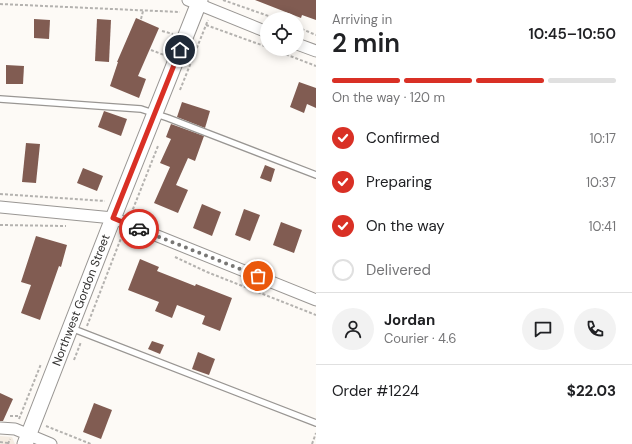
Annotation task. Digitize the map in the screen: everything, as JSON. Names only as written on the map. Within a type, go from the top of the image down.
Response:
[{"type":"main road","name":"Northwest Gordon Street","points":[[27,439],[155,114],[195,2]]},
{"type":"street","points":[[195,2],[260,29]]},
{"type":"street","points":[[304,47],[316,51]]},
{"type":"street","points":[[0,207],[113,218],[316,300]]},
{"type":"street","points":[[0,428],[15,429],[27,439],[51,444]]},
{"type":"lane","points":[[0,99],[141,109],[316,175]]},
{"type":"lane","points":[[70,328],[316,423]]},
{"type":"path","points":[[224,0],[260,13]]},
{"type":"path","points":[[0,4],[180,12]]},
{"type":"path","points":[[140,19],[143,11]]},
{"type":"path","points":[[206,25],[260,44]]},
{"type":"path","points":[[304,30],[316,35]]},
{"type":"path","points":[[290,56],[316,66]]},
{"type":"path","points":[[0,194],[104,200],[113,218],[149,246]]},
{"type":"path","points":[[113,218],[132,212],[155,220]]},
{"type":"path","points":[[0,225],[71,226]]},
{"type":"path","points":[[175,257],[207,272],[316,315]]},
{"type":"path","points":[[312,444],[316,433]]},
{"type":"path","points":[[0,442],[8,443]]},
{"type":"shaded area","points":[[0,436],[12,437],[15,444],[0,444]]},
{"type":"building","points":[[255,0],[316,0],[316,20],[304,16],[304,12],[286,12]]},
{"type":"building","points":[[136,18],[159,28],[138,76],[146,79],[139,98],[110,86],[117,62]]},
{"type":"building","points":[[34,19],[50,20],[49,39],[34,38]]},
{"type":"building","points":[[97,19],[111,20],[109,62],[95,61]]},
{"type":"building","points":[[6,65],[24,66],[23,84],[6,84]]},
{"type":"building","points":[[299,82],[316,88],[316,108],[307,104],[304,113],[290,107]]},
{"type":"building","points":[[182,102],[210,111],[205,128],[177,117]]},
{"type":"building","points":[[104,111],[127,119],[121,136],[98,127]]},
{"type":"building","points":[[171,124],[204,136],[195,161],[188,158],[176,185],[188,190],[178,213],[154,203],[170,167],[160,163],[171,139],[166,137]]},
{"type":"building","points":[[26,143],[40,144],[36,183],[22,182]]},
{"type":"building","points":[[265,165],[275,169],[271,182],[260,178]]},
{"type":"building","points":[[83,168],[103,176],[97,191],[77,183]]},
{"type":"building","points":[[202,204],[221,212],[212,236],[193,228]]},
{"type":"building","points":[[244,209],[260,215],[250,241],[235,235]]},
{"type":"building","points":[[281,222],[302,230],[294,253],[273,245]]},
{"type":"building","points":[[36,236],[67,245],[61,267],[59,266],[40,320],[21,313],[31,285],[21,282]]},
{"type":"building","points":[[140,259],[159,267],[157,271],[195,286],[196,284],[232,298],[220,331],[202,324],[205,316],[177,305],[172,318],[155,311],[159,302],[128,290]]},
{"type":"building","points":[[152,341],[164,345],[160,354],[148,349]]},
{"type":"building","points":[[198,352],[215,359],[209,375],[192,369]]},
{"type":"building","points":[[0,393],[13,399],[3,421],[0,421]]},
{"type":"building","points":[[94,403],[112,410],[101,439],[83,432]]},
{"type":"way so far","points":[[139,229],[258,276]]},
{"type":"route","points":[[139,229],[113,218],[180,50]]}]
